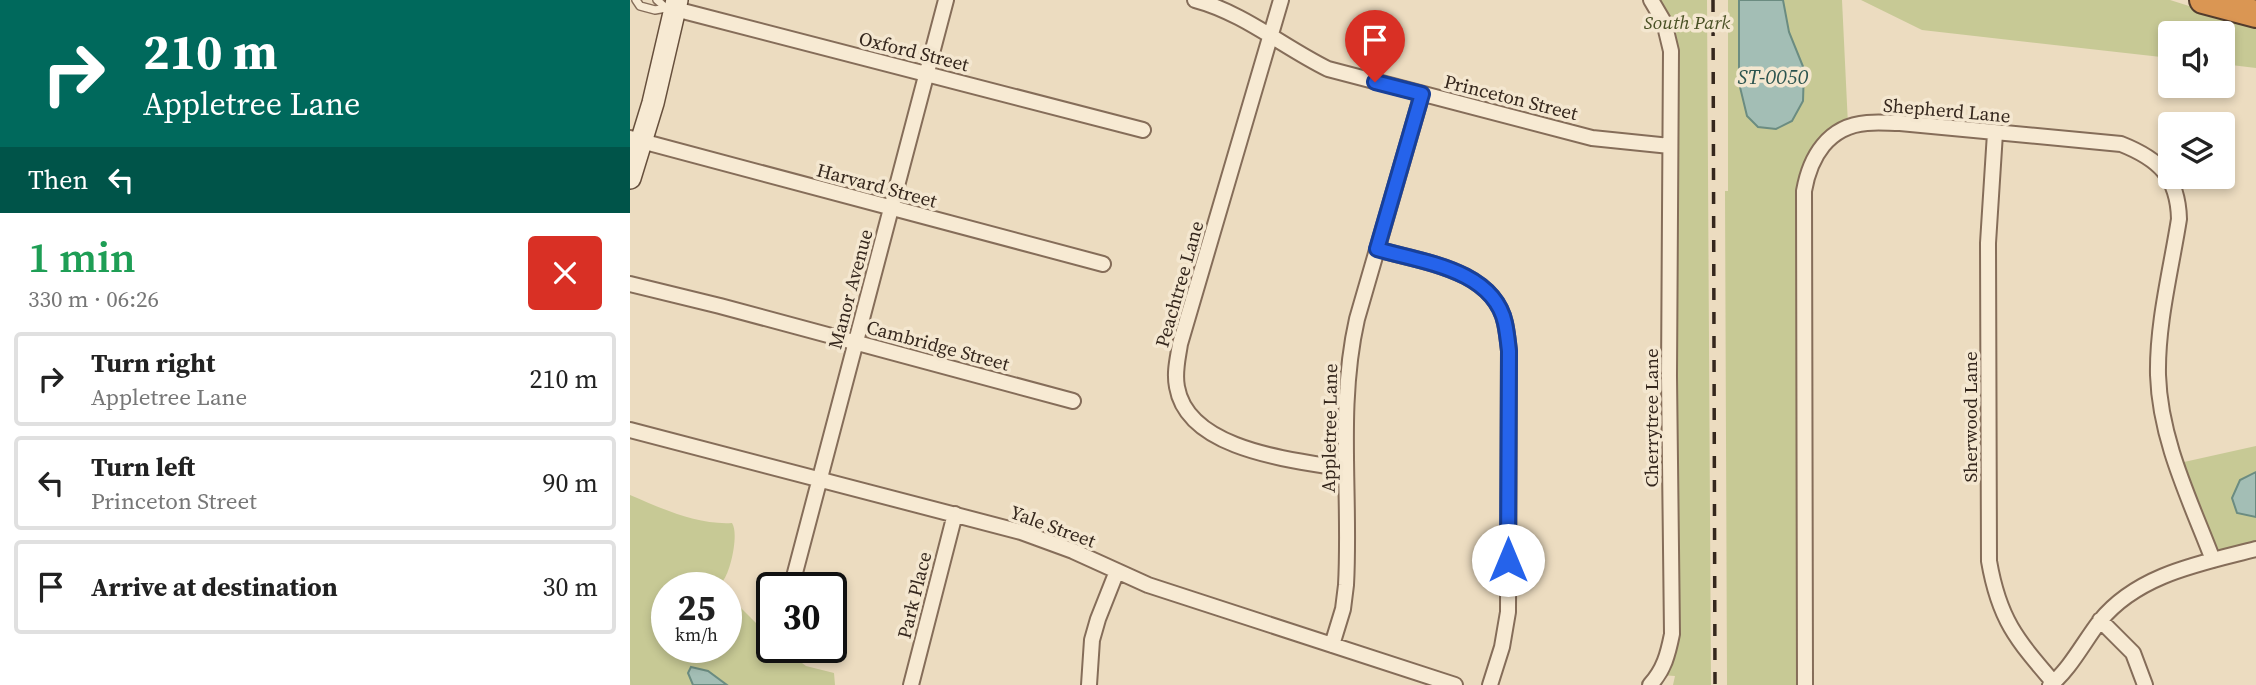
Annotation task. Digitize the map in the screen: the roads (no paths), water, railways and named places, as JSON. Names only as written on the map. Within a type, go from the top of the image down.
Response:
[{"type":"highway","points":[[2203,0],[2256,14]]},
{"type":"main road","points":[[630,178],[636,140],[653,103],[669,4]]},
{"type":"street","name":"Manor Avenue","points":[[795,572],[946,0]]},
{"type":"street","name":"Princeton Street","points":[[1195,0],[1227,11],[1298,55],[1328,69],[1592,138],[1670,146]]},
{"type":"street","name":"Peachtree Lane","points":[[1281,0],[1180,344],[1175,373],[1180,398],[1192,419],[1215,436],[1276,456],[1346,469]]},
{"type":"street","points":[[1651,0],[1658,8],[1671,51],[1670,146]]},
{"type":"street","name":"Oxford Street","points":[[669,4],[1143,130]]},
{"type":"street","name":"Appletree Lane","points":[[1332,645],[1343,609],[1346,585],[1346,390],[1349,354],[1422,94]]},
{"type":"street","name":"Shepherd Lane","points":[[1805,685],[1804,191],[1813,158],[1827,140],[1849,127],[1866,123],[1900,123],[2121,144],[2144,154],[2158,164],[2170,180],[2178,201],[2179,219],[2158,345],[2160,400],[2164,427],[2175,464],[2213,560]]},
{"type":"street","name":"Sherwood Lane","points":[[1995,133],[1988,243],[1989,561],[1995,593],[2005,619],[2052,684]]},
{"type":"street","name":"Harvard Street","points":[[636,140],[1103,264]]},
{"type":"street","name":"Cherrytree Lane","points":[[1650,684],[1659,675],[1667,658],[1672,634],[1670,146]]},
{"type":"street","points":[[1377,249],[1459,273],[1474,280],[1491,296],[1505,323],[1509,351],[1508,612],[1502,648],[1490,685]]},
{"type":"street","name":"Cambridge Street","points":[[630,284],[1073,401]]},
{"type":"street","name":"Yale Street","points":[[630,430],[1032,536],[1148,585],[1455,685]]},
{"type":"street","name":"Park Place","points":[[911,685],[955,514]]},
{"type":"street","points":[[2052,684],[2100,620],[2141,587],[2172,572],[2256,549]]},
{"type":"street","points":[[1089,685],[1092,640],[1118,572]]},
{"type":"street","points":[[2100,620],[2133,653],[2145,685]]},
{"type":"lane","points":[[636,0],[640,6],[655,10],[669,4]]},
{"type":"water","name":"ST-0050","points":[[1739,0],[1783,0],[1789,32],[1804,69],[1803,101],[1792,121],[1776,129],[1758,127],[1747,116],[1739,83]]},
{"type":"water","points":[[2256,472],[2256,517],[2237,513],[2232,498],[2240,480]]},
{"type":"water","points":[[691,667],[708,671],[727,685],[693,685],[688,673]]},
{"type":"railway","points":[[1713,0],[1715,685]]},
{"type":"park label","name":"South Park","points":[[1687,22]]}]
